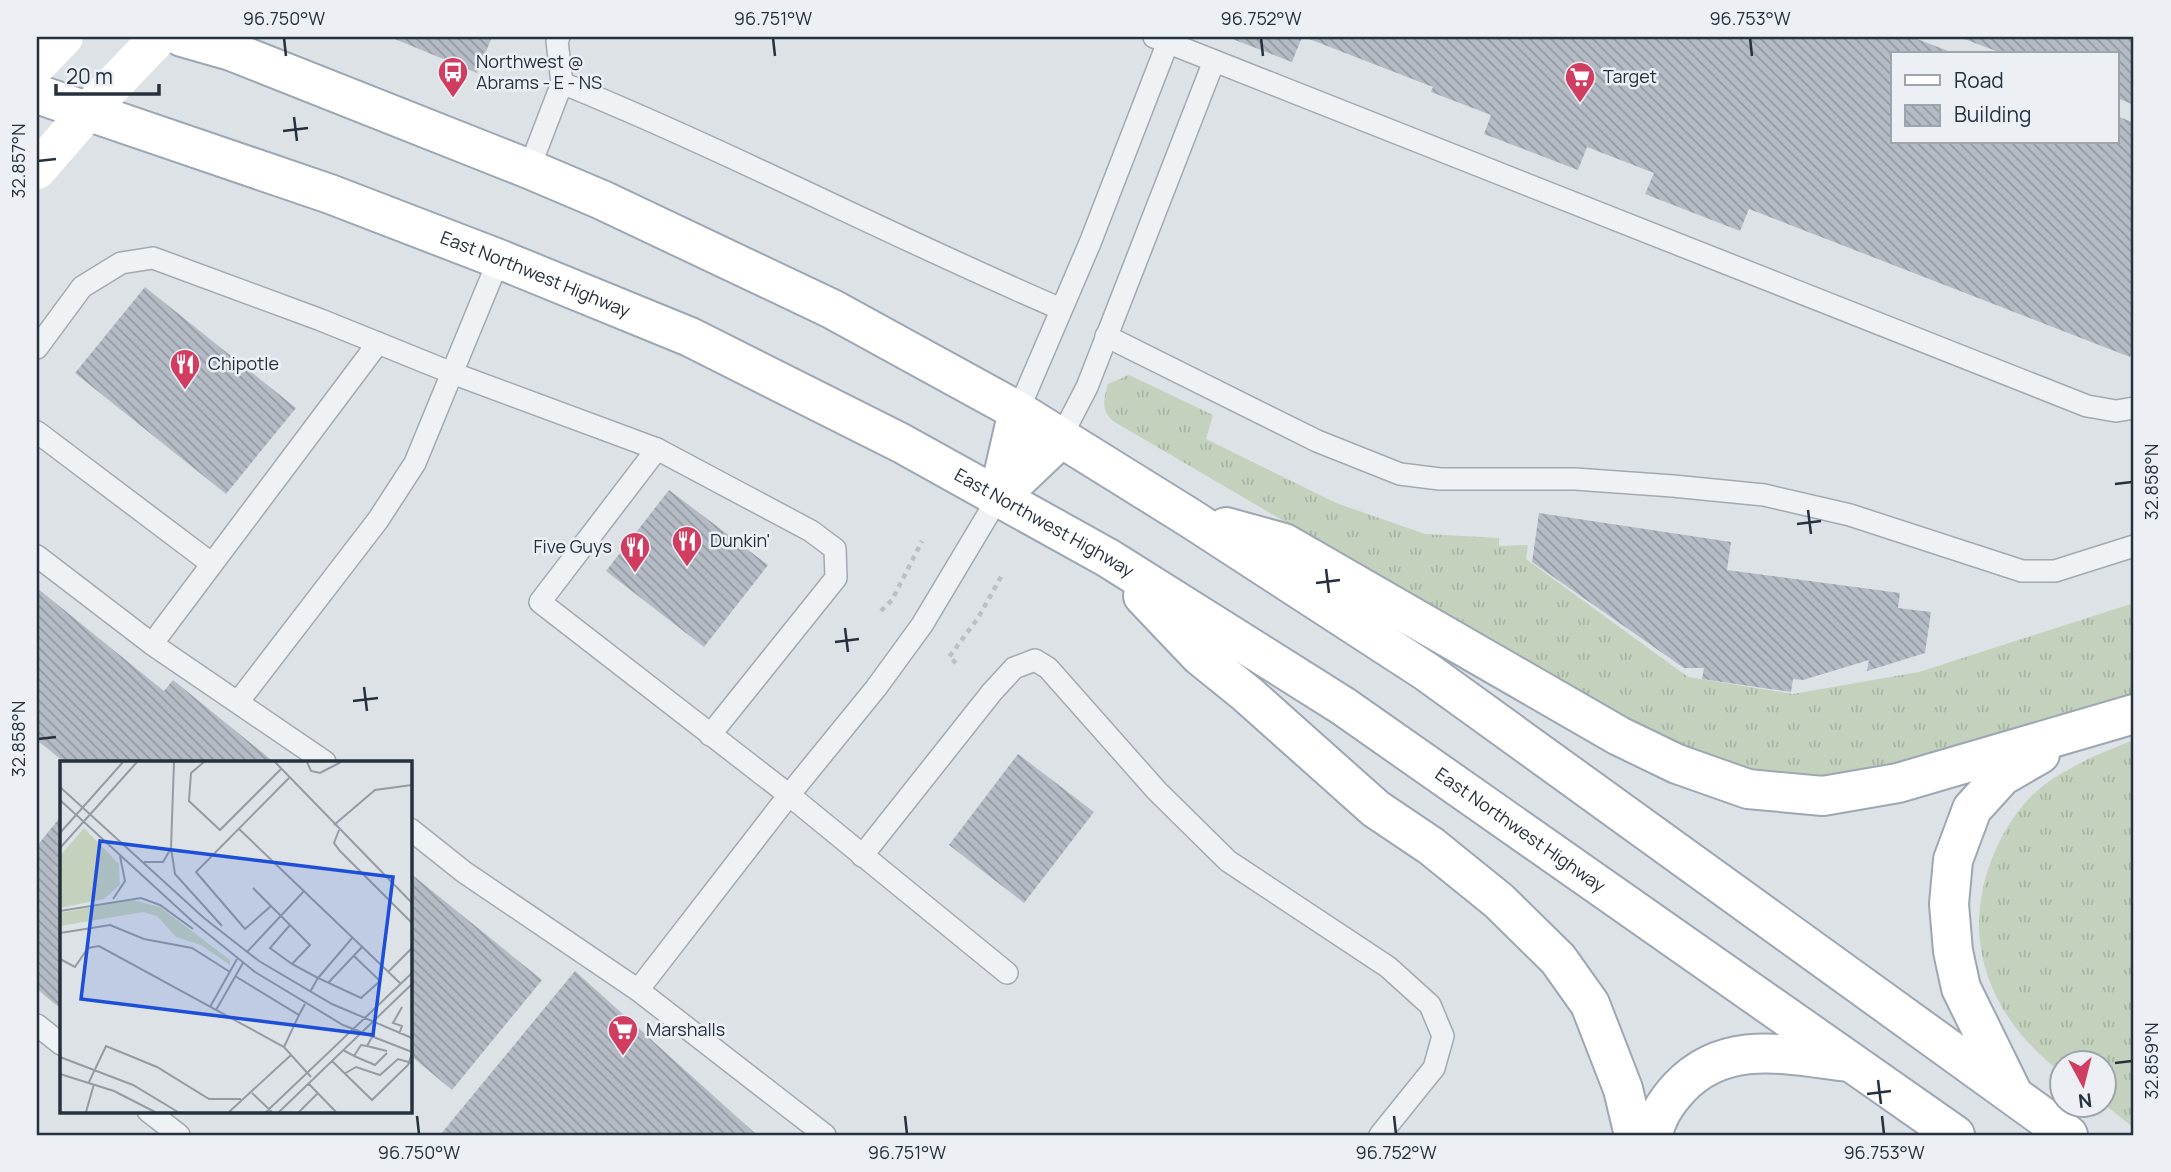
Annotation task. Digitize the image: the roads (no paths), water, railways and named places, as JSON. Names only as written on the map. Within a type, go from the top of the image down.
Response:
[{"type":"main road","points":[[37,65],[64,37]]},
{"type":"main road","points":[[37,170],[89,110],[159,37]]},
{"type":"main road","points":[[182,37],[231,51],[602,200],[832,309],[1018,411],[1190,518],[1427,672],[2068,1135]]},
{"type":"main road","name":"East Northwest Highway","points":[[37,93],[330,194],[499,259],[690,337],[901,443],[1108,558],[1343,705],[1955,1135]]},
{"type":"main road","points":[[998,498],[1018,411]]},
{"type":"main road","points":[[998,498],[1060,439]]},
{"type":"main road","points":[[1190,518],[1284,543],[1619,736],[1677,764],[1748,789],[1823,796],[1898,783],[2122,718]]},
{"type":"main road","points":[[1108,558],[1200,656],[1247,694],[1376,809],[1431,846],[1499,901],[1558,959],[1590,1004],[1623,1090],[1634,1135]]},
{"type":"main road","points":[[2014,1097],[1961,988],[1953,951],[1949,904],[1953,860],[1972,809],[2001,776],[2051,748],[2122,718]]},
{"type":"main road","points":[[1653,1135],[1669,1098],[1690,1075],[1718,1060],[1748,1052],[1852,1062]]},
{"type":"lane","points":[[529,169],[562,83],[557,41],[559,37]]},
{"type":"lane","points":[[1018,411],[1090,243],[1161,39],[2087,406],[2116,411],[2134,408]]},
{"type":"lane","points":[[1060,439],[1087,387],[1214,61]]},
{"type":"lane","points":[[562,83],[617,105],[1061,310]]},
{"type":"lane","points":[[37,348],[82,287],[121,263],[153,258],[657,449],[811,531],[835,549],[836,578],[710,735]]},
{"type":"lane","points":[[238,702],[378,520],[408,475],[499,259]]},
{"type":"lane","points":[[1106,336],[1317,441],[1400,474],[1440,480],[1575,479],[1673,485],[1764,495],[1850,515],[2022,571],[2055,570],[2134,546]]},
{"type":"lane","points":[[152,645],[378,343]]},
{"type":"lane","points":[[37,432],[212,564]]},
{"type":"lane","points":[[657,449],[540,601],[789,795],[1007,973]]},
{"type":"lane","points":[[638,990],[789,795],[876,688],[922,625],[998,498]]},
{"type":"lane","points":[[37,556],[152,645],[324,761]]},
{"type":"lane","points":[[862,856],[992,692],[1014,668],[1035,660],[1048,668],[1157,791],[1228,861],[1388,967],[1430,1005],[1443,1036],[1434,1068],[1380,1135]]},
{"type":"lane","points":[[411,830],[464,872],[638,990],[825,1135]]},
{"type":"lane","points":[[37,1025],[60,1043]]},
{"type":"lane","points":[[149,1112],[179,1135]]},
{"type":"place","name":"Northwest @ Abrams - E - NS","points":[[453,99]]},
{"type":"place","name":"Target","points":[[1580,104]]},
{"type":"place","name":"Chipotle","points":[[185,391]]},
{"type":"place","name":"Dunkin'","points":[[687,568]]},
{"type":"place","name":"Five Guys","points":[[635,574]]},
{"type":"place","name":"Marshalls","points":[[623,1057]]}]
